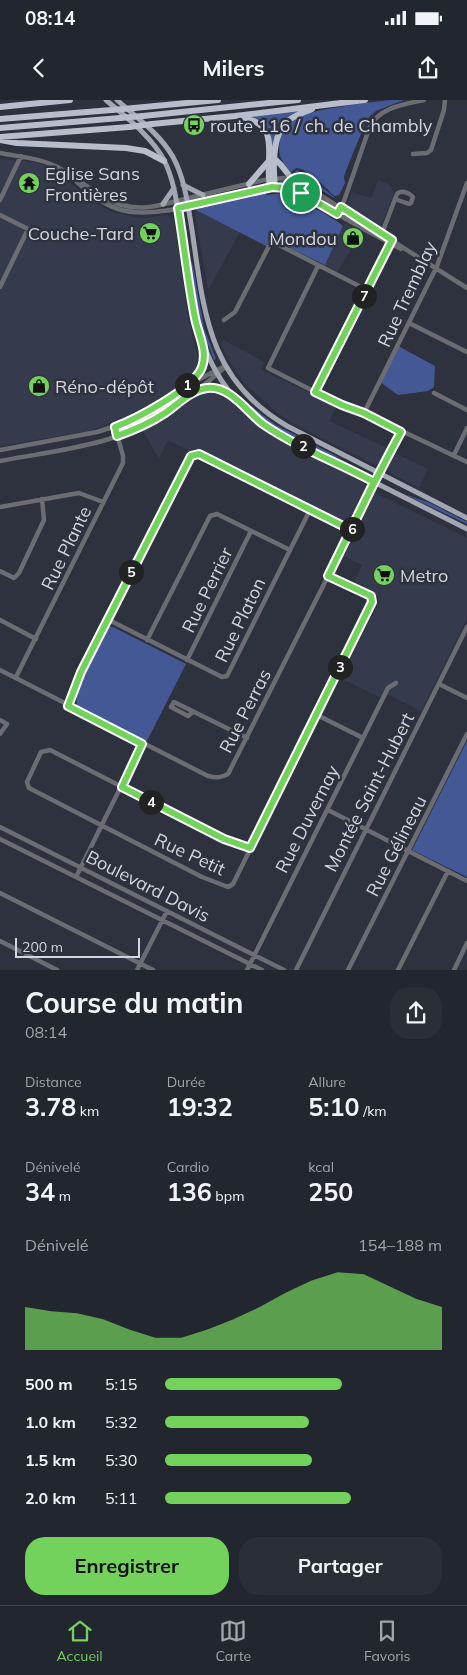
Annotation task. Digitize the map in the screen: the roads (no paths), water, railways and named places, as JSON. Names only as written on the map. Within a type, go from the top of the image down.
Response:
[{"type":"highway","points":[[0,107],[70,100]]},
{"type":"highway","points":[[0,119],[218,100]]},
{"type":"highway","points":[[0,128],[298,100]]},
{"type":"highway","points":[[0,138],[235,116],[365,100]]},
{"type":"highway","points":[[272,187],[272,160],[277,138],[283,126],[294,116],[318,106]]},
{"type":"highway","points":[[235,116],[253,120],[265,129],[272,160]]},
{"type":"highway","points":[[0,138],[17,142],[126,148],[145,151],[164,161]]},
{"type":"highway","points":[[272,160],[281,165],[292,179]]},
{"type":"highway","points":[[249,184],[272,160]]},
{"type":"main road","points":[[106,100],[149,140],[164,161],[177,201],[195,318],[203,346],[216,372],[235,398],[271,429],[467,529]]},
{"type":"main road","points":[[117,100],[156,135],[166,147],[176,165],[188,206],[206,319],[216,350],[225,366],[249,397],[273,417],[301,433],[467,518]]},
{"type":"main road","points":[[183,185],[203,195]]},
{"type":"main road","points":[[163,204],[174,188]]},
{"type":"main road","points":[[184,388],[201,369],[203,346]]},
{"type":"main road","points":[[194,392],[206,388],[214,388],[220,389],[235,398]]},
{"type":"street","points":[[337,214],[370,126],[376,117],[393,108],[424,100]]},
{"type":"street","points":[[413,154],[427,153],[430,150],[444,110],[445,100]]},
{"type":"street","points":[[0,153],[45,161],[120,205],[142,208],[271,179],[292,179],[381,232],[391,242]]},
{"type":"street","points":[[0,200],[21,156]]},
{"type":"street","points":[[62,170],[100,201],[121,210],[146,214],[272,187],[286,188],[301,193],[391,242],[467,288]]},
{"type":"street","name":"Rue Tremblay","points":[[364,413],[436,268],[467,183]]},
{"type":"street","points":[[381,232],[395,200]]},
{"type":"street","points":[[0,215],[28,229],[0,287]]},
{"type":"street","points":[[315,392],[391,242]]},
{"type":"street","points":[[224,320],[235,312],[272,243],[367,290]]},
{"type":"street","points":[[318,266],[268,368],[342,405],[364,413],[467,462]]},
{"type":"street","points":[[409,323],[467,352]]},
{"type":"street","points":[[0,450],[115,427],[146,413],[184,388],[225,366]]},
{"type":"street","points":[[0,461],[87,444],[117,436],[149,422],[194,392],[216,372]]},
{"type":"street","points":[[434,393],[467,410]]},
{"type":"street","name":"Rue Plante","points":[[16,678],[123,463],[123,456],[115,427]]},
{"type":"street","points":[[454,456],[467,428]]},
{"type":"street","name":"Rue Perras","points":[[0,670],[142,744],[208,776],[222,778],[228,774],[247,738],[374,482],[401,432]]},
{"type":"street","points":[[68,706],[81,672],[107,619],[191,456],[199,454],[351,530]]},
{"type":"street","points":[[0,507],[79,493],[103,502]]},
{"type":"street","points":[[0,572],[14,578],[20,573],[44,520],[42,500]]},
{"type":"street","name":"Rue Platon","points":[[107,619],[222,677],[227,676],[310,510]]},
{"type":"street","points":[[147,640],[210,516],[217,514],[290,550]]},
{"type":"street","name":"Rue Perrier","points":[[187,660],[251,531]]},
{"type":"street","name":"Rue Petit","points":[[102,826],[202,877],[228,887],[233,884],[372,602],[371,596],[328,576]]},
{"type":"street","points":[[0,620],[36,639]]},
{"type":"street","name":"Montée Saint-Hubert","points":[[296,970],[467,627]]},
{"type":"street","name":"Rue Duvernay","points":[[247,970],[388,688],[396,683]]},
{"type":"street","points":[[439,684],[467,698]]},
{"type":"street","points":[[193,712],[247,738]]},
{"type":"street","points":[[317,715],[363,738]]},
{"type":"street","points":[[0,720],[7,724],[0,734]]},
{"type":"street","name":"Rue Gélineau","points":[[348,970],[467,734]]},
{"type":"street","points":[[76,877],[142,744]]},
{"type":"street","points":[[102,826],[29,788],[27,782],[41,752],[50,750],[224,839],[250,848]]},
{"type":"street","points":[[328,810],[467,881]]},
{"type":"street","name":"Boulevard Davis","points":[[0,827],[284,970]]},
{"type":"street","name":"Boulevard Davis","points":[[0,839],[262,970]]},
{"type":"street","points":[[398,970],[448,871]]},
{"type":"street","points":[[0,893],[154,970]]},
{"type":"street","points":[[137,970],[166,911]]},
{"type":"street","points":[[0,941],[56,970]]},
{"type":"street","points":[[454,970],[467,943]]},
{"type":"place","name":"route 116 / ch. de Chambly","points":[[194,125]]},
{"type":"place","name":"Eglise Sans Frontières","points":[[29,183]]},
{"type":"place","name":"Couche-Tard","points":[[150,233]]},
{"type":"place","name":"Mondou","points":[[353,238]]},
{"type":"place","name":"Réno-dépôt","points":[[39,386]]},
{"type":"place","name":"Metro","points":[[384,575]]}]
